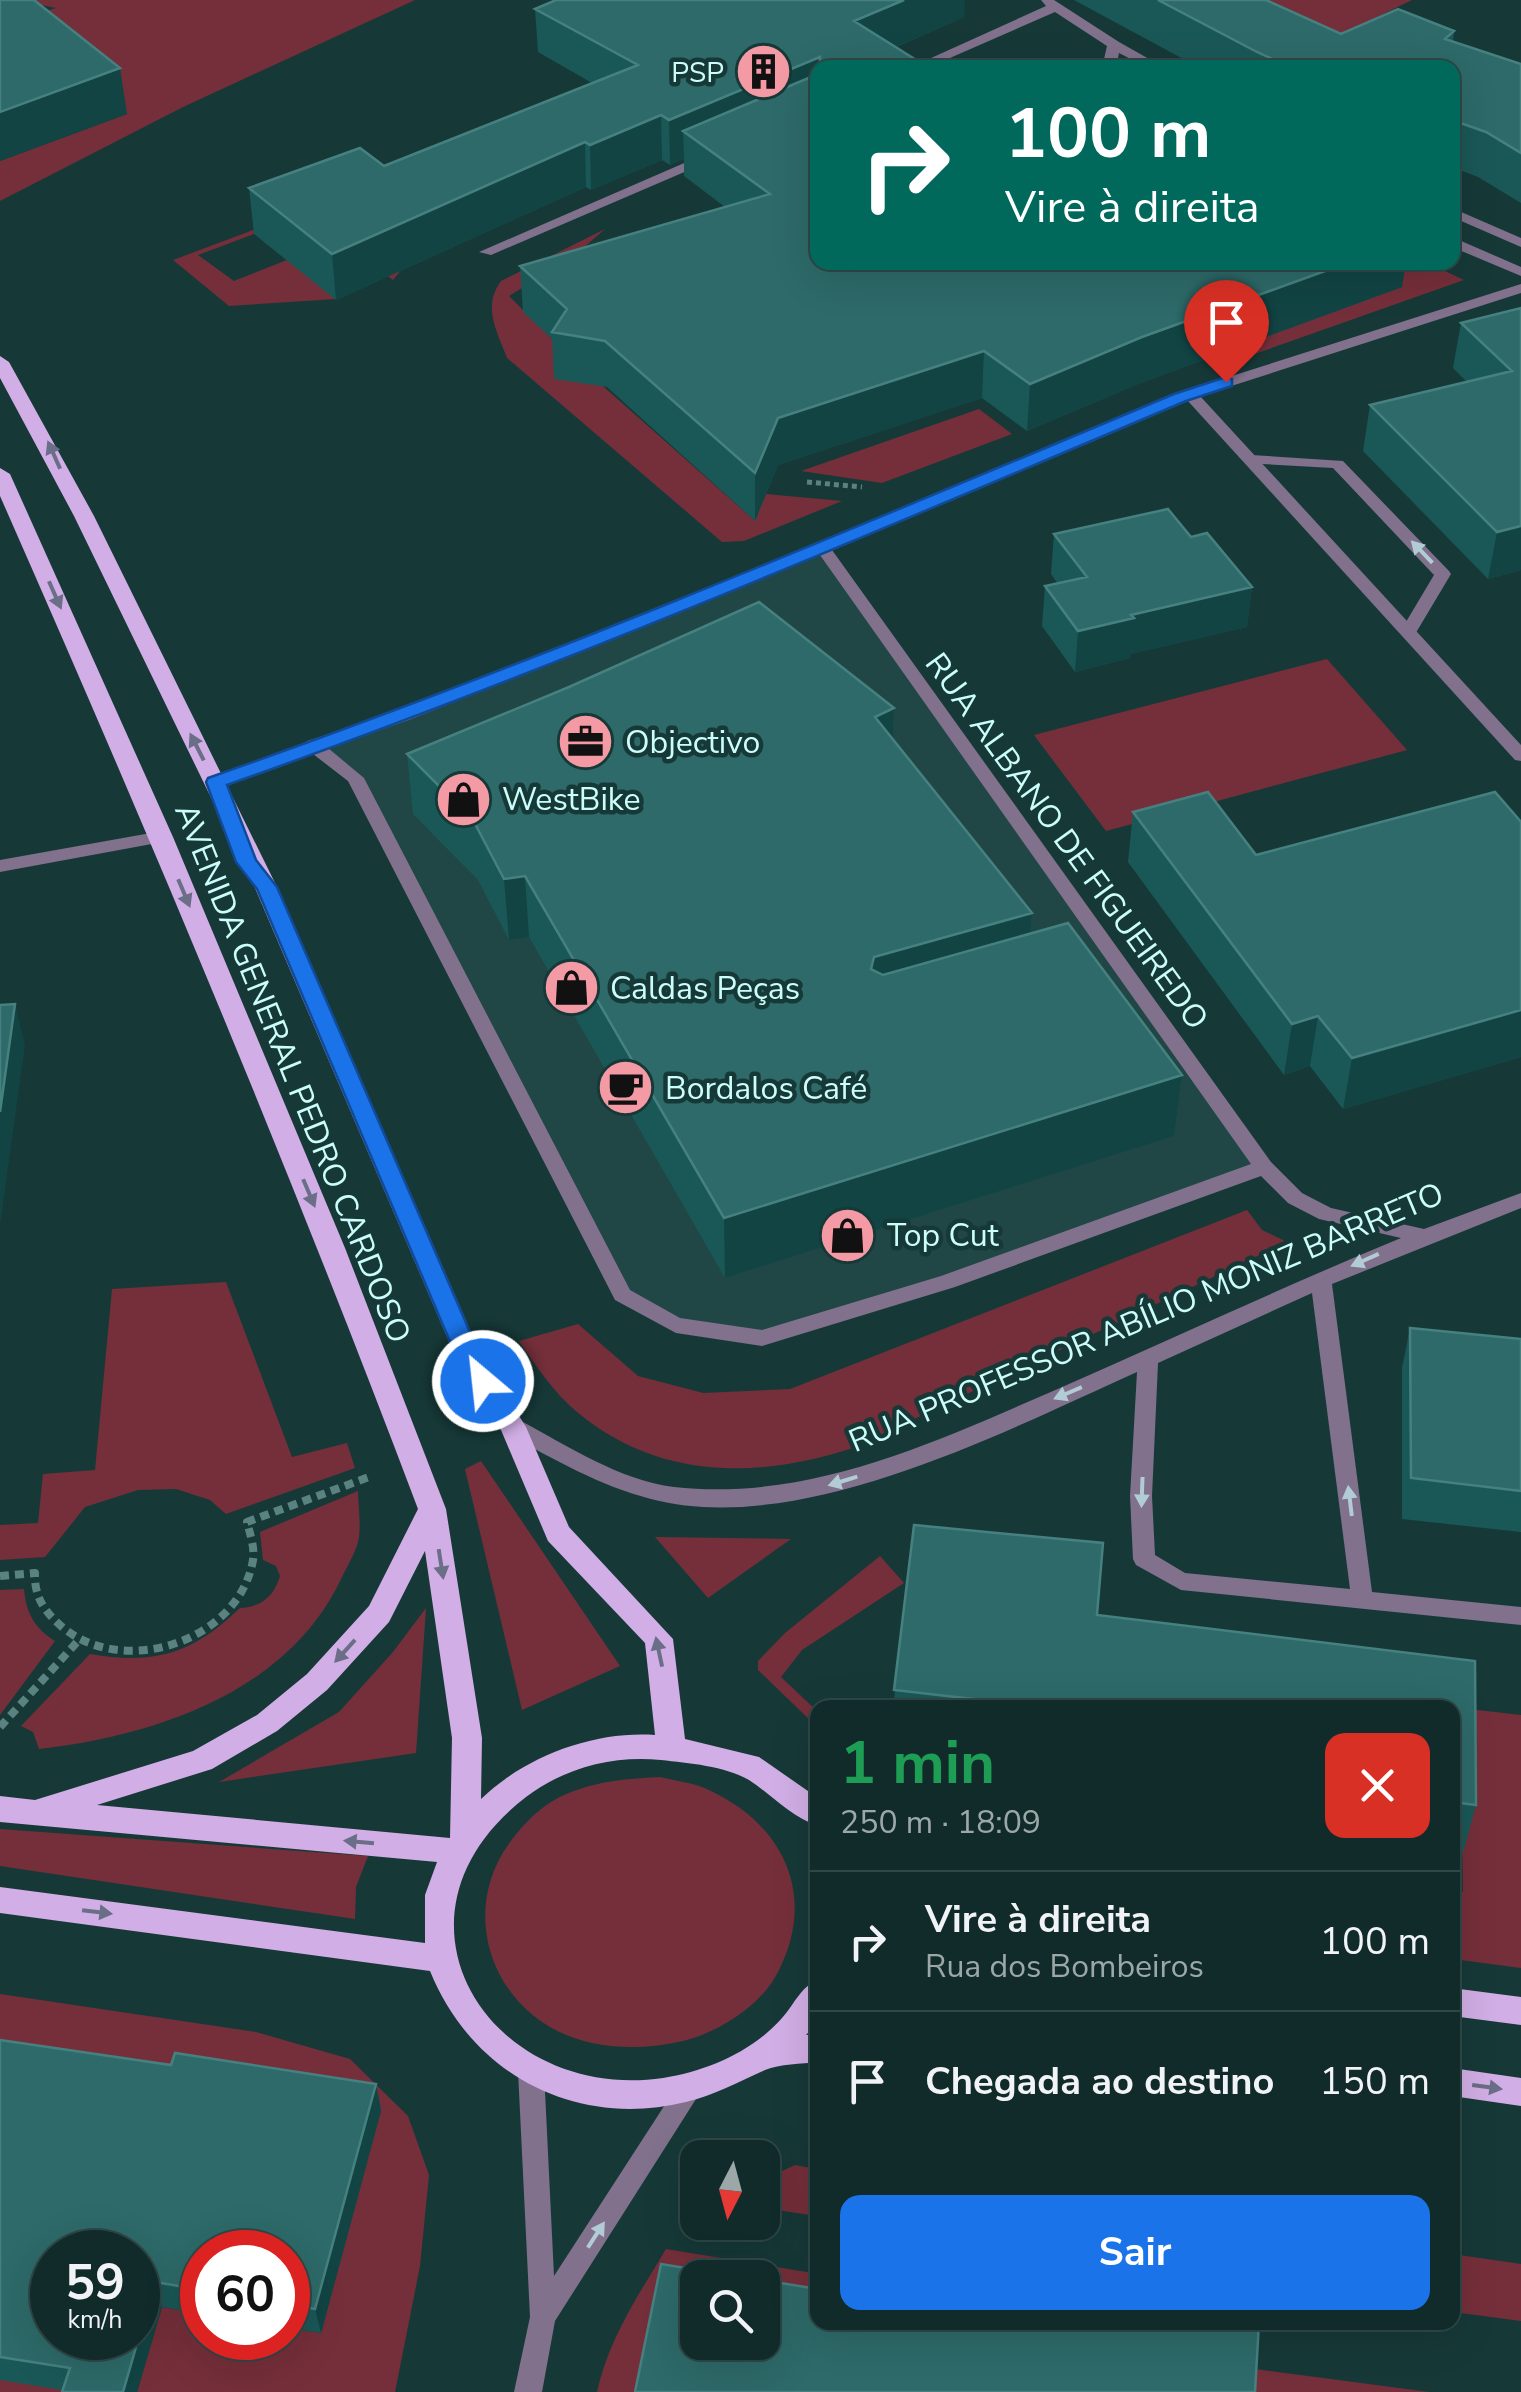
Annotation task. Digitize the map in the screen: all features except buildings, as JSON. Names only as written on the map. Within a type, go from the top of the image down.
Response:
[{"type":"main road","name":"AVENIDA GENERAL PEDRO CARDOSO","points":[[0,362],[46,438],[216,782],[247,862],[266,887],[469,1358],[512,1427],[558,1533],[659,1640],[671,1748]]},
{"type":"main road","name":"AVENIDA GENERAL PEDRO CARDOSO","points":[[0,474],[162,836],[332,1248],[432,1509],[467,1738],[461,1843]]},
{"type":"main road","points":[[33,1813],[202,1760],[268,1723],[317,1682],[379,1614],[432,1509]]},
{"type":"main road","points":[[810,1810],[748,1766],[671,1748],[632,1746],[594,1751],[560,1762],[504,1794],[461,1843],[439,1903],[438,1932],[442,1960],[454,1992],[473,2022],[500,2049],[532,2070],[608,2094],[650,2094],[690,2088],[728,2074],[762,2056],[790,2032],[810,2005]]},
{"type":"main road","points":[[0,1809],[461,1843]]},
{"type":"main road","points":[[0,1900],[442,1960]]},
{"type":"main road","points":[[1460,2003],[1521,2011]]},
{"type":"main road","points":[[762,2056],[810,2049]]},
{"type":"main road","points":[[1460,2083],[1521,2092]]},
{"type":"street","points":[[932,60],[1051,3],[1144,60]]},
{"type":"street","points":[[1111,60],[1114,44]]},
{"type":"street","points":[[486,252],[712,154]]},
{"type":"street","points":[[1460,216],[1521,243]]},
{"type":"street","points":[[1460,245],[1521,272]]},
{"type":"street","points":[[216,782],[369,729],[824,548],[1190,394],[1521,288]]},
{"type":"street","points":[[1190,394],[1521,756]]},
{"type":"street","points":[[1251,460],[1336,464],[1443,574],[1408,632]]},
{"type":"street","name":"RUA ALBANO DE FIGUEIREDO","points":[[824,548],[1264,1167],[1294,1198],[1326,1214],[1422,1235]]},
{"type":"street","points":[[313,746],[356,778],[622,1295],[676,1325],[762,1338],[838,1318],[1264,1167]]},
{"type":"street","points":[[0,866],[162,836]]},
{"type":"street","name":"RUA PROFESSOR ABÍLIO MONIZ BARRETO","points":[[512,1427],[599,1471],[670,1495],[766,1496],[835,1485],[935,1450],[1148,1360],[1422,1235],[1521,1200]]},
{"type":"street","points":[[1321,1279],[1362,1598]]},
{"type":"street","points":[[1148,1360],[1141,1496],[1144,1559],[1181,1581],[1222,1582],[1521,1616]]},
{"type":"street","points":[[528,2392],[543,2317],[532,2070]]},
{"type":"street","points":[[543,2317],[690,2088]]},
{"type":"path","points":[[807,482],[879,488]]},
{"type":"path","points":[[0,1576],[35,1573],[33,1592],[48,1615],[78,1640],[102,1651],[142,1651],[192,1637],[235,1604],[254,1559],[247,1522],[375,1475]]},
{"type":"path","points":[[0,1727],[78,1640]]},
{"type":"shaded area","points":[[15,0],[415,0],[183,107],[0,201],[0,161],[127,114],[0,25],[56,8]]},
{"type":"shaded area","points":[[1165,0],[1412,0],[1293,58]]},
{"type":"shaded area","points":[[382,182],[415,253],[393,280],[339,238],[364,193],[198,255],[234,281],[287,260],[336,299],[229,306],[173,260]]},
{"type":"shaded area","points":[[605,229],[575,255],[509,296],[569,356],[754,520],[766,494],[842,501],[744,541],[722,542],[507,358],[492,310],[501,281]]},
{"type":"shaded area","points":[[1373,270],[1443,270],[1464,280],[1235,361],[1224,352],[1401,287]]},
{"type":"shaded area","points":[[979,409],[1012,434],[882,483],[801,471]]},
{"type":"shaded area","points":[[823,548],[1264,1167],[762,1338],[676,1325],[622,1295],[355,778],[313,745]]},
{"type":"shaded area","points":[[1327,659],[1407,750],[1106,831],[1034,735]]},
{"type":"shaded area","points":[[1247,1210],[1262,1230],[1287,1242],[853,1448],[781,1465],[710,1467],[641,1451],[608,1434],[569,1405],[519,1341],[578,1324],[638,1376],[703,1393],[790,1389]]},
{"type":"shaded area","points":[[226,1282],[292,1457],[347,1443],[355,1468],[226,1514],[210,1500],[176,1489],[138,1490],[85,1507],[45,1557],[0,1560],[0,1525],[38,1523],[43,1474],[95,1470],[112,1289]]},
{"type":"shaded area","points":[[481,1461],[620,1666],[522,1710],[465,1469]]},
{"type":"shaded area","points":[[358,1491],[359,1537],[341,1579],[318,1618],[288,1651],[253,1679],[214,1702],[172,1719],[83,1743],[39,1749],[33,1732],[21,1726],[90,1654],[134,1658],[171,1652],[205,1636],[240,1608],[266,1599],[280,1576],[276,1566],[263,1560],[260,1532]]},
{"type":"shaded area","points":[[655,1537],[791,1539],[708,1598]]},
{"type":"shaded area","points":[[880,1556],[904,1583],[802,1650],[781,1677],[810,1704],[810,1720],[758,1670],[758,1661],[785,1633]]},
{"type":"shaded area","points":[[24,1589],[32,1619],[55,1641],[0,1715],[0,1590]]},
{"type":"shaded area","points":[[426,1608],[416,1753],[219,1782],[339,1712]]},
{"type":"shaded area","points":[[1460,1708],[1521,1715],[1521,1968],[1460,1960],[1460,1892],[1463,1892]]},
{"type":"shaded area","points":[[660,1777],[705,1788],[737,1806],[775,1844],[787,1866],[793,1891],[789,1944],[778,1972],[761,1996],[738,2016],[711,2031],[683,2041],[649,2046],[598,2044],[565,2035],[528,2011],[497,1969],[488,1945],[485,1919],[495,1869],[526,1823],[564,1795],[599,1784]]},
{"type":"shaded area","points":[[0,1829],[368,1856],[356,1887],[355,1919],[0,1866]]},
{"type":"shaded area","points":[[0,1994],[256,2032],[350,2059],[408,2116],[429,2175],[420,2266],[395,2392],[137,2392],[146,2360],[160,2360],[162,2307],[180,2310],[180,2360],[310,2360],[310,2331],[321,2333],[381,2111],[103,2230],[30,2230],[30,2360],[63,2360],[79,2392],[0,2392]]},
{"type":"shaded area","points":[[795,2165],[810,2168],[810,2215],[780,2211],[780,2172]]},
{"type":"shaded area","points":[[666,2249],[733,2260],[680,2260],[680,2313],[639,2392],[597,2392],[617,2336]]},
{"type":"shaded area","points":[[1460,2255],[1521,2264],[1521,2321],[1460,2313]]},
{"type":"shaded area","points":[[780,2268],[810,2273],[808,2327],[780,2323]]},
{"type":"shaded area","points":[[1247,2368],[1429,2392],[1246,2392]]},
{"type":"place","name":"PSP","points":[[763,72]]},
{"type":"place","name":"Objectivo","points":[[586,742]]},
{"type":"place","name":"WestBike","points":[[463,799]]},
{"type":"place","name":"Caldas Peças","points":[[571,988]]},
{"type":"place","name":"Bordalos Café","points":[[626,1088]]},
{"type":"place","name":"Top Cut","points":[[848,1235]]},
{"type":"route","points":[[483,1381],[469,1358],[266,887],[247,862],[216,782],[403,716],[824,548],[1180,397],[1226,382]]}]
